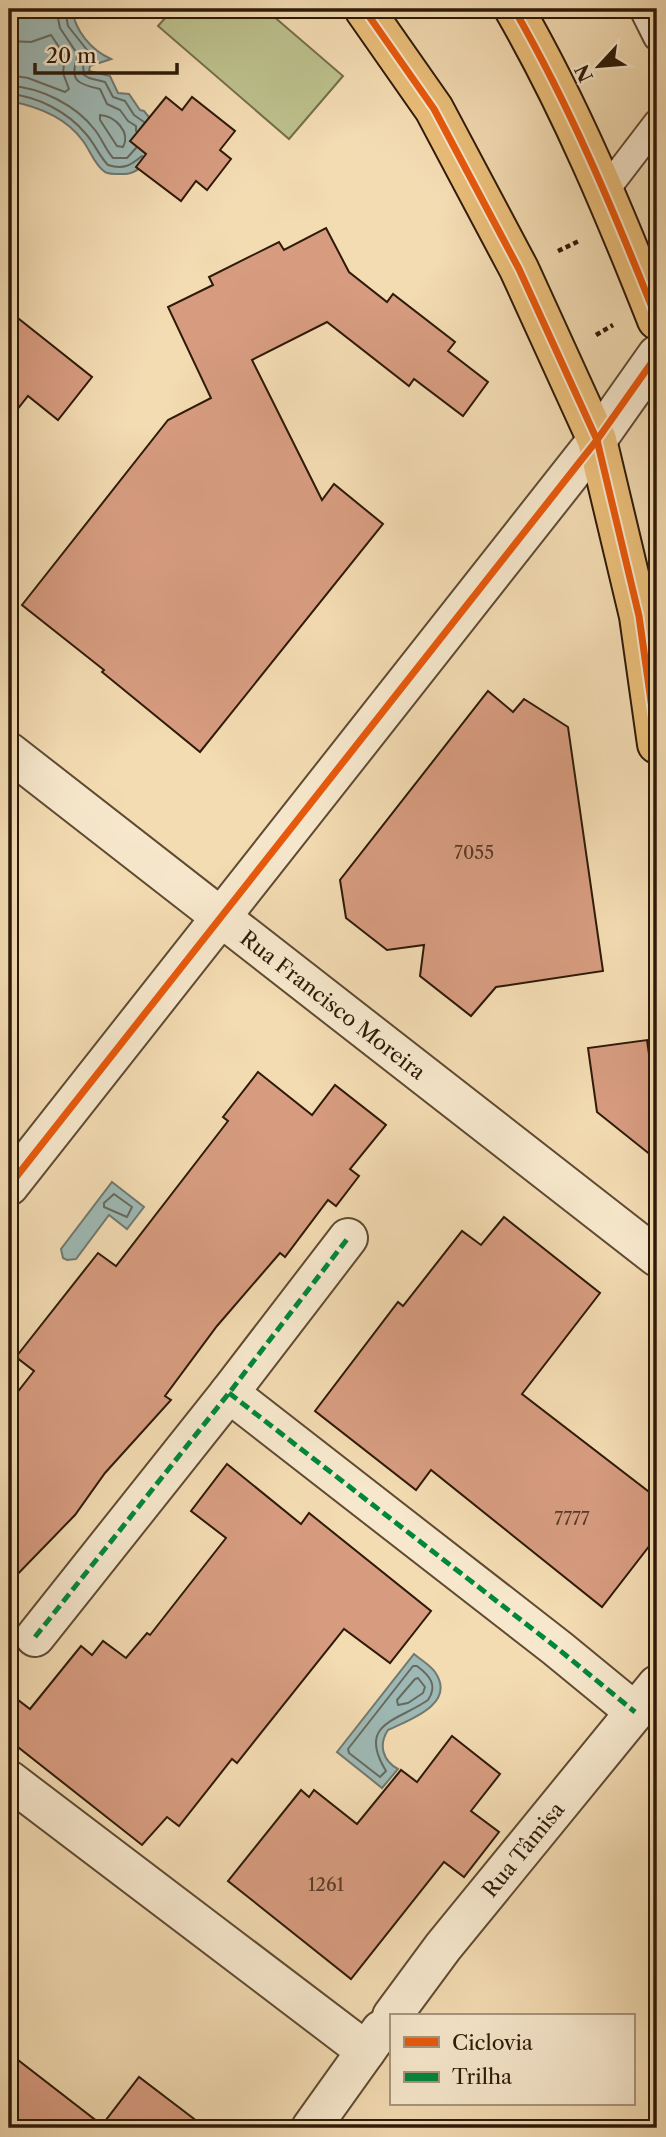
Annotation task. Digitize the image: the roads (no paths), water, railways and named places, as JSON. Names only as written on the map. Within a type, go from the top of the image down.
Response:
[{"type":"main road","points":[[364,9],[433,109],[519,269],[597,440],[648,613],[657,744]]},
{"type":"main road","points":[[514,9],[534,43],[612,207],[654,312]]},
{"type":"street","points":[[9,1186],[597,440],[657,355]]},
{"type":"street","name":"Rua Francisco Moreira","points":[[9,752],[657,1257]]},
{"type":"street","points":[[36,1637],[348,1238]]},
{"type":"street","points":[[229,1393],[557,1648],[646,1699]]},
{"type":"street","name":"Rua Tâmisa","points":[[394,2014],[443,1947],[646,1699]]},
{"type":"street","points":[[9,1780],[366,2051]]},
{"type":"street","name":"Rua Tâmisa","points":[[311,2128],[390,2020]]},
{"type":"lane","points":[[643,9],[657,37]]},
{"type":"lane","points":[[612,207],[657,123]]},
{"type":"water","points":[[36,9],[72,9],[85,39],[111,59],[90,66],[89,71],[110,76],[118,93],[129,94],[153,122],[148,154],[141,167],[134,172],[105,172],[68,125],[40,110],[9,101],[9,15],[17,13],[28,16]]},
{"type":"water","points":[[112,1182],[144,1207],[127,1229],[109,1215],[76,1259],[63,1258],[61,1249]]},
{"type":"water","points":[[414,1654],[435,1672],[440,1683],[440,1693],[428,1709],[388,1730],[383,1741],[384,1752],[389,1762],[398,1769],[382,1788],[337,1752]]}]
